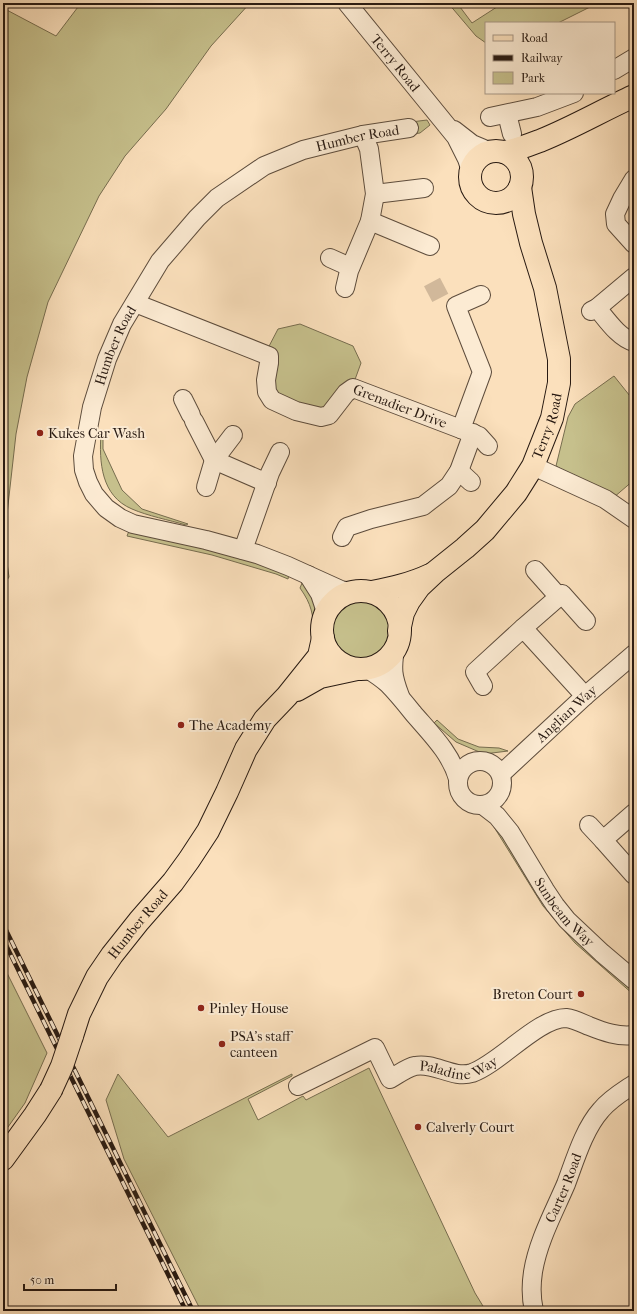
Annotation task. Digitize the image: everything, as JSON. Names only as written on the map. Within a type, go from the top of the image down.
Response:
[{"type":"main road","points":[[568,130],[531,158],[527,163],[512,198],[497,203],[483,199],[477,195],[470,180],[471,172],[479,157],[502,146],[522,148],[568,130],[611,106],[634,96]]},
{"type":"main road","points":[[502,146],[516,161],[521,180]]},
{"type":"main road","name":"Terry Road","points":[[397,640],[403,613],[419,587],[465,548],[492,522],[516,493],[533,466],[556,401],[559,383],[559,359],[545,288],[524,214],[521,180]]},
{"type":"main road","name":"Terry Road","points":[[497,203],[505,208],[515,219],[531,243]]},
{"type":"main road","name":"Terry Road","points":[[361,592],[417,581],[435,572]]},
{"type":"main road","points":[[361,592],[378,595],[387,601],[395,611],[399,621],[397,640],[392,653],[382,663],[374,667],[361,668],[344,665],[334,657],[327,648],[323,638],[322,624],[326,612],[339,598],[361,592]]},
{"type":"main road","name":"Humber Road","points":[[3,1159],[51,1090],[62,1066],[79,1014],[97,977],[112,955],[173,882],[189,860],[208,831],[246,749],[265,719],[287,696],[319,656],[323,638]]},
{"type":"main road","name":"Humber Road","points":[[287,696],[320,677],[361,668]]},
{"type":"street","name":"Terry Road","points":[[347,3],[456,138],[471,172]]},
{"type":"street","points":[[615,69],[634,58]]},
{"type":"street","points":[[502,146],[498,116],[537,107],[571,94]]},
{"type":"street","name":"Terry Road","points":[[444,122],[461,137],[472,144],[502,146]]},
{"type":"street","name":"Humber Road","points":[[361,592],[341,590],[288,566],[243,550],[206,540],[133,524],[120,518],[106,508],[94,494],[84,470],[83,456],[90,415],[107,359],[122,324],[160,261],[217,198],[264,166],[303,150],[363,134],[409,128]]},
{"type":"street","points":[[346,288],[350,267],[370,221],[375,194],[369,149],[363,134]]},
{"type":"street","points":[[634,179],[615,214],[616,224],[634,244]]},
{"type":"street","points":[[375,194],[424,188]]},
{"type":"street","points":[[370,221],[430,246]]},
{"type":"street","points":[[330,258],[350,267]]},
{"type":"street","points":[[634,277],[594,309],[626,340],[634,342]]},
{"type":"street","points":[[342,537],[346,527],[423,506],[465,476],[467,431],[482,372],[450,306],[481,295]]},
{"type":"street","name":"Grenadier Drive","points":[[135,303],[269,356],[266,380],[267,392],[272,400],[296,411],[321,417],[329,415],[346,393],[353,388],[479,436],[488,446]]},
{"type":"street","points":[[183,399],[214,460],[267,483]]},
{"type":"street","points":[[206,487],[214,460],[233,435]]},
{"type":"street","points":[[243,550],[267,483],[280,452]]},
{"type":"street","points":[[533,466],[604,499],[634,519]]},
{"type":"street","points":[[535,570],[558,596]]},
{"type":"street","points":[[308,575],[320,594],[326,612]]},
{"type":"street","points":[[473,676],[523,628],[562,594],[586,621]]},
{"type":"street","points":[[523,628],[585,696]]},
{"type":"street","points":[[397,640],[393,667],[395,681],[402,699]]},
{"type":"street","name":"Anglian Way","points":[[501,783],[585,696],[630,664]]},
{"type":"street","points":[[361,668],[377,675],[389,685],[446,752],[456,772],[458,787],[461,795],[466,801],[472,804],[484,806],[497,798],[501,783],[496,767],[488,762],[474,762],[464,767],[458,779]]},
{"type":"street","points":[[438,743],[455,755],[474,762]]},
{"type":"street","name":"Sunbeam Way","points":[[501,783],[501,802],[510,832]]},
{"type":"street","name":"Sunbeam Way","points":[[484,806],[497,816],[510,832],[545,890],[567,920],[602,953],[634,980]]},
{"type":"street","points":[[604,840],[634,813]]},
{"type":"street","points":[[589,825],[634,875]]},
{"type":"street","name":"Paladine Way","points":[[298,1086],[375,1048],[390,1079],[414,1066],[430,1066],[458,1074],[470,1074],[482,1069],[540,1028],[555,1020],[566,1018],[575,1020],[600,1031],[620,1035],[634,1035]]},
{"type":"street","name":"Carter Road","points":[[534,1311],[531,1295],[533,1273],[538,1252],[583,1141],[592,1122],[600,1111],[609,1101],[634,1084]]},
{"type":"green space","points":[[81,3],[250,3],[211,46],[166,109],[125,156],[99,196],[48,302],[27,377],[16,434],[4,541],[9,577],[3,586],[3,8],[56,36]]},
{"type":"green space","points":[[448,3],[457,3],[472,23],[503,3],[598,3],[560,22],[485,22],[485,42],[476,36]]},
{"type":"green space","points":[[427,120],[430,125],[420,133],[413,134],[411,122]]},
{"type":"green space","points":[[300,324],[353,346],[361,363],[353,385],[320,413],[274,392],[273,389],[278,364],[266,352],[278,329]]},
{"type":"green space","points":[[614,376],[634,401],[634,480],[613,498],[556,466],[568,417],[575,404]]},
{"type":"green space","points":[[101,433],[103,434],[103,449],[122,490],[142,509],[188,524],[186,525],[152,516],[132,509],[114,496],[104,477],[100,444]]},
{"type":"green space","points":[[129,531],[239,557],[289,574],[288,579],[212,555],[127,536]]},
{"type":"green space","points":[[302,583],[313,599],[317,609],[319,628],[314,634],[311,610],[300,588]]},
{"type":"green space","points":[[355,600],[367,600],[378,605],[386,613],[391,624],[389,642],[378,655],[367,660],[355,660],[344,655],[336,647],[331,636],[331,624],[336,613],[344,605]]},
{"type":"green space","points":[[437,720],[458,739],[479,747],[499,748],[508,751],[484,754],[456,742],[434,723]]},
{"type":"green space","points":[[498,825],[634,988],[634,995],[575,943],[543,906],[494,827]]},
{"type":"green space","points":[[3,965],[47,1053],[25,1103],[3,1134]]},
{"type":"green space","points":[[369,1068],[475,1293],[486,1311],[201,1311],[124,1159],[106,1100],[118,1074],[168,1137],[292,1074],[292,1076],[248,1099],[258,1120],[303,1096],[306,1100]]},
{"type":"tunnel","points":[[432,282],[444,305]]},
{"type":"railway","points":[[3,924],[193,1311]]},
{"type":"railway","points":[[3,939],[186,1311]]},
{"type":"place","name":"Kukes Car Wash","points":[[40,433]]},
{"type":"place","name":"The Academy","points":[[181,725]]},
{"type":"place","name":"Breton Court","points":[[581,994]]},
{"type":"place","name":"Pinley House","points":[[201,1008]]},
{"type":"place","name":"PSA's staff canteen","points":[[222,1044]]},
{"type":"place","name":"Calverly Court","points":[[418,1127]]}]
